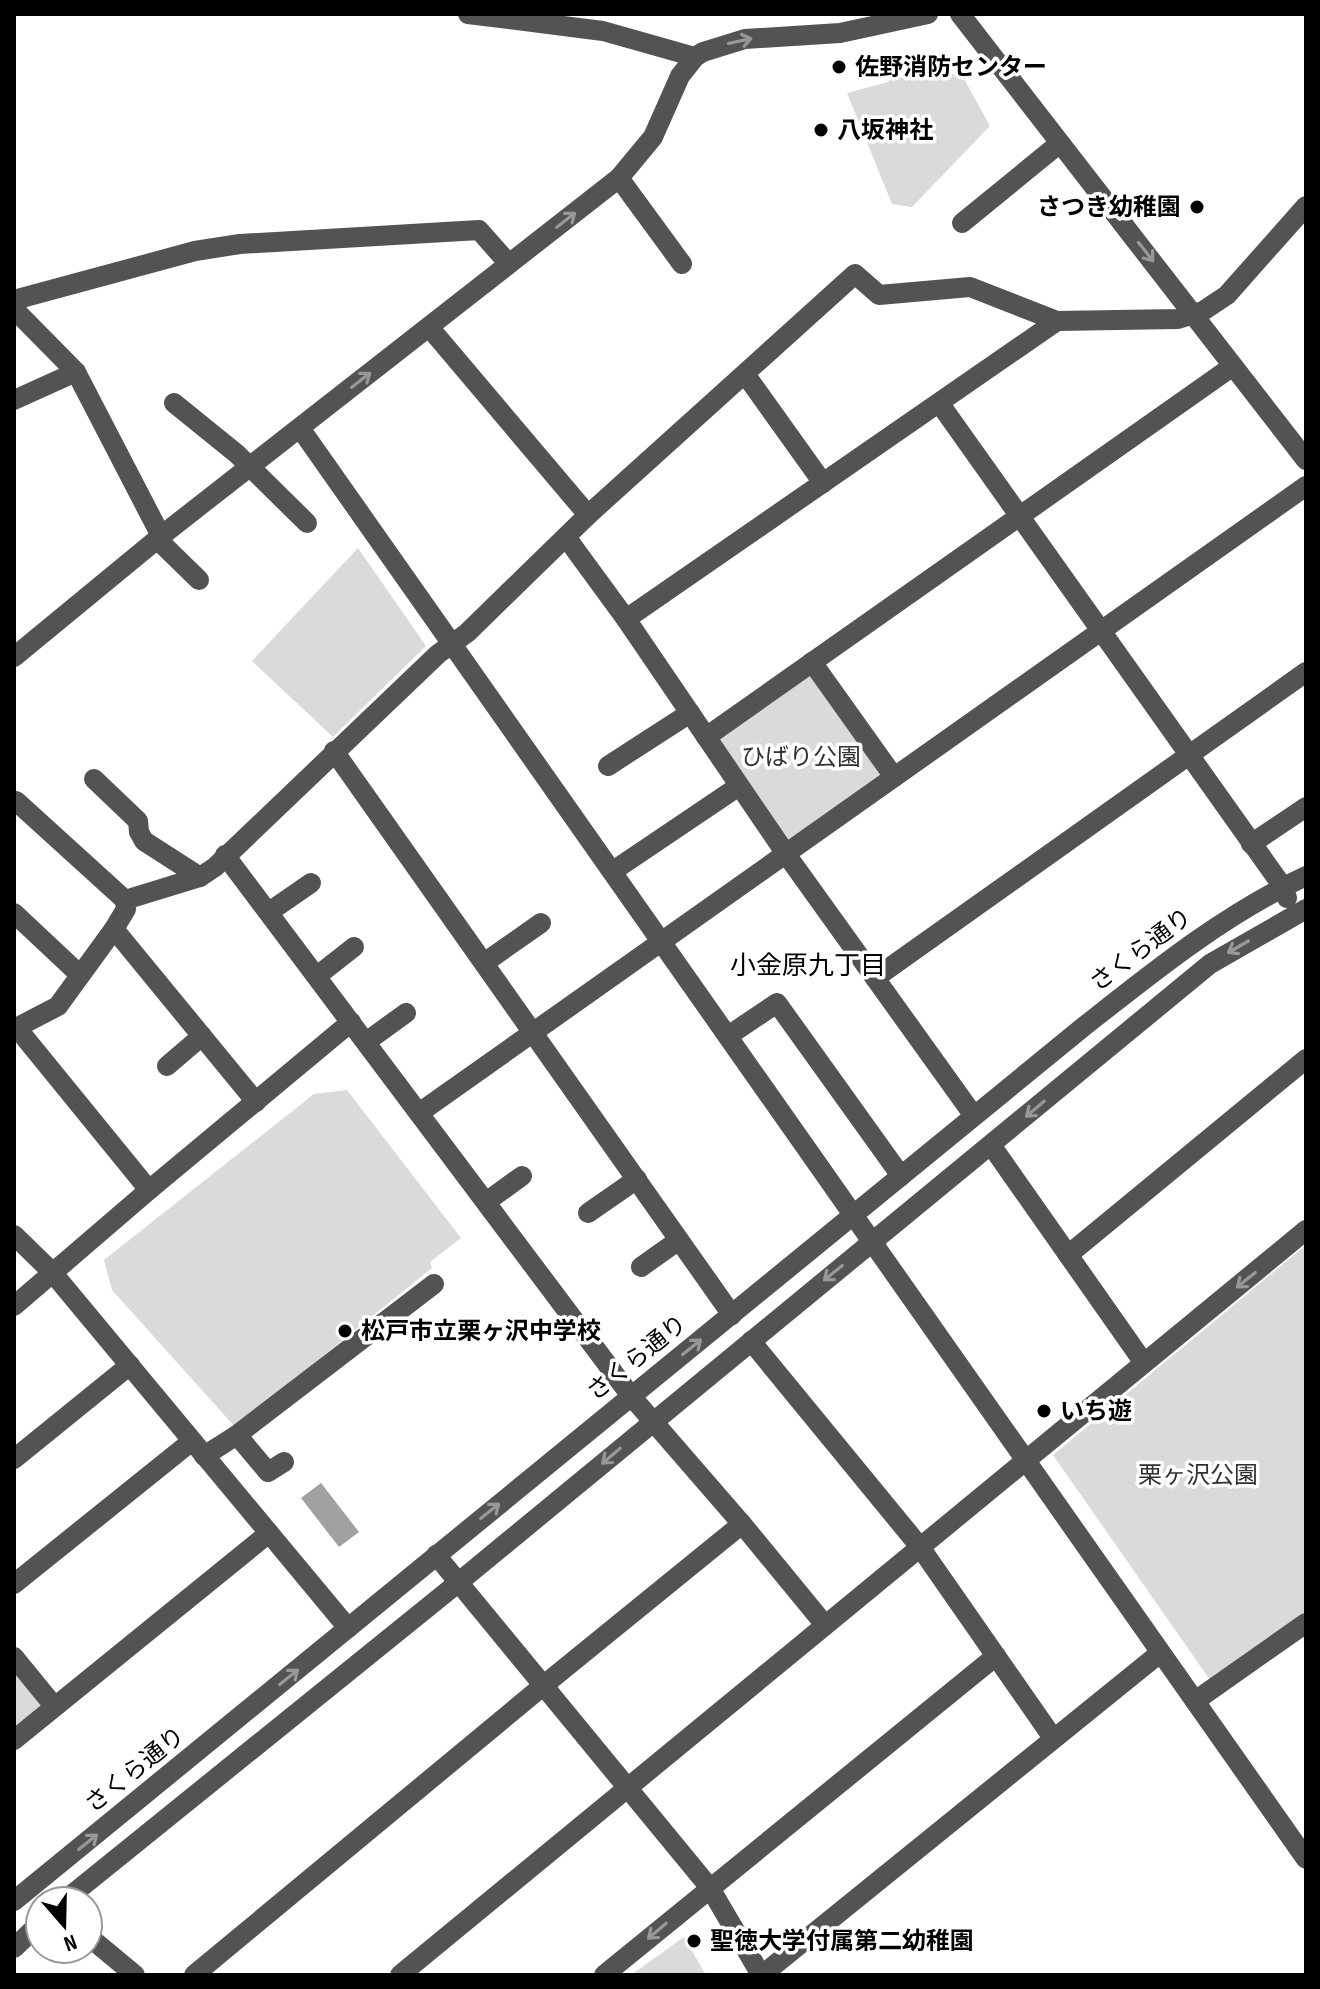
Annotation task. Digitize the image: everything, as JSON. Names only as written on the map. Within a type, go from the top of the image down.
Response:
[{"type":"street","points":[[468,14],[603,31],[695,57]]},
{"type":"street","points":[[14,657],[159,538],[619,178],[653,137],[680,76],[695,57],[745,39],[840,33],[928,14]]},
{"type":"street","points":[[960,14],[1306,460]]},
{"type":"street","points":[[962,223],[1060,143]]},
{"type":"street","points":[[619,178],[682,264]]},
{"type":"street","points":[[125,900],[200,877],[215,867],[334,751],[467,633],[588,515],[855,274],[879,295],[970,287],[1057,321],[1178,319],[1195,315],[1227,295],[1306,206]]},
{"type":"street","points":[[14,300],[195,251],[240,244],[479,230],[509,264]]},
{"type":"street","points":[[14,309],[76,372],[159,538],[199,580]]},
{"type":"street","points":[[626,619],[1057,321]]},
{"type":"street","points":[[429,327],[588,515]]},
{"type":"street","points":[[706,737],[1233,366]]},
{"type":"street","points":[[14,400],[76,372]]},
{"type":"street","points":[[745,374],[823,483]]},
{"type":"street","points":[[174,403],[237,454],[307,523]]},
{"type":"street","points":[[84,1885],[459,1582],[1210,964],[1300,912],[940,404]]},
{"type":"street","points":[[300,428],[1306,1859]]},
{"type":"street","points":[[419,1113],[1306,486]]},
{"type":"street","points":[[566,537],[626,619],[786,854],[974,1116]]},
{"type":"street","points":[[812,662],[894,777]]},
{"type":"street","points":[[875,978],[1306,672]]},
{"type":"street","points":[[608,766],[690,713]]},
{"type":"street","points":[[334,751],[732,1315]]},
{"type":"street","points":[[94,779],[138,821],[144,841],[200,877]]},
{"type":"street","points":[[613,871],[739,786]]},
{"type":"street","points":[[14,804],[16,801],[125,900],[126,909],[58,1006],[15,1029],[149,1190]]},
{"type":"street","points":[[1251,844],[1306,807]]},
{"type":"street","points":[[225,855],[631,1396],[825,1625]]},
{"type":"street","name":"さくら通り","points":[[35,1885],[974,1116],[1185,947],[1306,876]]},
{"type":"street","points":[[269,912],[311,883]]},
{"type":"street","points":[[14,913],[79,974]]},
{"type":"street","points":[[484,963],[541,923]]},
{"type":"street","points":[[114,929],[256,1102]]},
{"type":"street","points":[[317,976],[354,947]]},
{"type":"street","points":[[728,1036],[777,1003],[901,1176]]},
{"type":"street","points":[[366,1042],[406,1013]]},
{"type":"street","points":[[14,1306],[351,1022]]},
{"type":"street","points":[[167,1066],[202,1036]]},
{"type":"street","points":[[1068,1255],[1306,1059]]},
{"type":"street","points":[[991,1145],[1144,1363]]},
{"type":"street","points":[[486,1202],[522,1176]]},
{"type":"street","points":[[588,1213],[637,1179]]},
{"type":"street","points":[[400,1975],[1306,1230]]},
{"type":"street","points":[[14,1235],[52,1272],[348,1628]]},
{"type":"street","points":[[641,1267],[679,1240]]},
{"type":"street","points":[[14,1584],[198,1448],[237,1435],[434,1284]]},
{"type":"street","points":[[751,1341],[920,1547],[1053,1738]]},
{"type":"street","points":[[14,1459],[130,1365]]},
{"type":"street","points":[[237,1435],[268,1472],[284,1462]]},
{"type":"street","points":[[194,1975],[742,1524]]},
{"type":"street","points":[[14,1740],[269,1533]]},
{"type":"street","points":[[436,1555],[710,1888],[761,1975],[1160,1653]]},
{"type":"street","points":[[1195,1701],[1306,1623]]},
{"type":"street","points":[[604,1975],[996,1656]]},
{"type":"street","points":[[14,1657],[54,1706]]},
{"type":"street","points":[[240,1717],[261,1741]]},
{"type":"street","points":[[104,1949],[135,1975]]},
{"type":"green space","points":[[904,62],[963,77],[990,126],[912,207],[892,204],[847,93],[888,82]]},
{"type":"green space","points":[[358,548],[426,646],[333,737],[252,661]]},
{"type":"green space","name":"ひばり公園","points":[[809,675],[815,675],[882,778],[795,840],[787,839],[719,744],[720,735]]},
{"type":"green space","points":[[347,1090],[461,1238],[430,1262],[432,1268],[235,1427],[112,1290],[104,1260],[314,1094]]},
{"type":"green space","name":"栗ヶ沢公園","points":[[1306,1245],[1306,1611],[1210,1680],[1053,1455]]},
{"type":"green space","points":[[14,1664],[46,1707],[14,1734]]},
{"type":"green space","points":[[684,1937],[706,1975],[631,1975]]},
{"type":"shaded area","points":[[321,1483],[359,1532],[339,1547],[301,1498]]},
{"type":"place","name":"佐野消防センター","points":[[839,67]]},
{"type":"place","name":"八坂神社","points":[[821,130]]},
{"type":"place","name":"さつき幼稚園","points":[[1197,207]]},
{"type":"place","name":"松戸市立栗ヶ沢中学校","points":[[345,1331]]},
{"type":"place","name":"いち遊","points":[[1044,1411]]},
{"type":"place","name":"聖徳大学付属第二幼稚園","points":[[694,1941]]},
{"type":"district","name":"小金原九丁目","points":[[808,966]]}]
